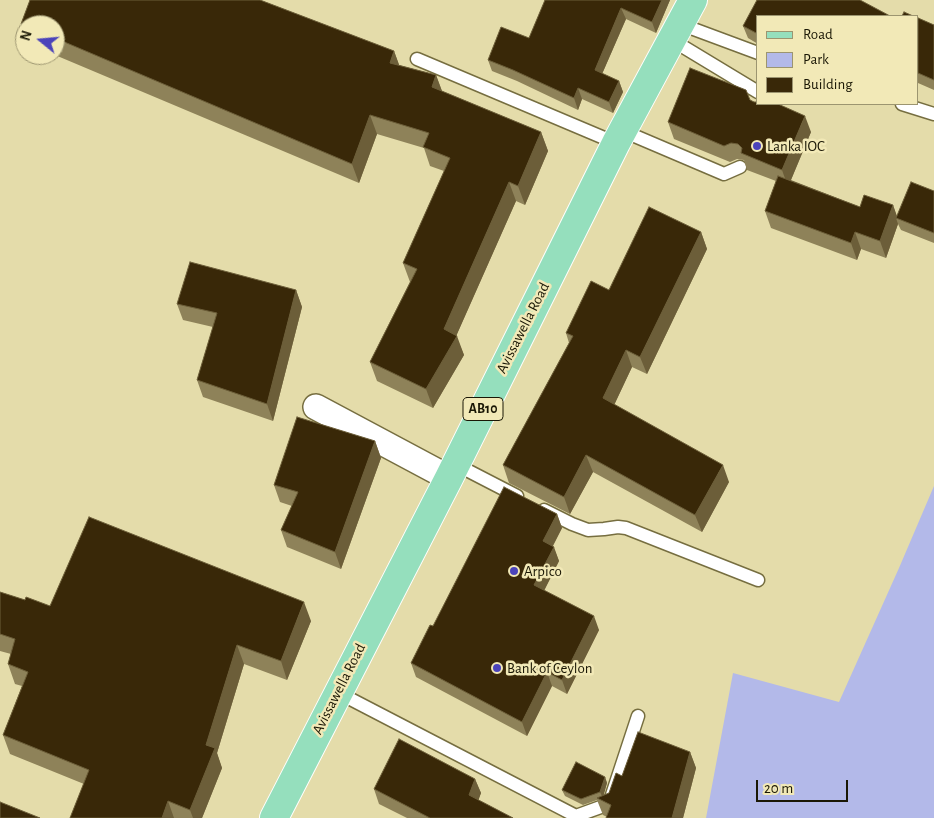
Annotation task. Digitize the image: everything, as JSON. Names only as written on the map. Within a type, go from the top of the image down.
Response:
[{"type":"main road","name":"Avissawella Road","points":[[274,818],[452,471],[619,137],[693,0]]},
{"type":"street","points":[[316,407],[452,471]]},
{"type":"lane","points":[[676,32],[756,52]]},
{"type":"lane","points":[[676,32],[756,91]]},
{"type":"lane","points":[[418,60],[619,137],[724,174],[740,167]]},
{"type":"lane","points":[[905,105],[934,114]]},
{"type":"lane","points":[[452,471],[588,530],[626,528],[758,580]]},
{"type":"lane","points":[[337,692],[576,816],[609,804],[638,716]]},
{"type":"green space","points":[[934,486],[934,818],[706,818],[733,673],[839,702]]},
{"type":"building","points":[[30,0],[260,0],[394,51],[390,63],[436,75],[432,87],[541,132],[518,186],[509,182],[444,329],[457,336],[426,389],[370,362],[417,269],[403,263],[450,158],[423,147],[429,133],[370,115],[352,164],[65,42],[65,15],[24,15]]},
{"type":"building","points":[[545,0],[662,0],[652,22],[621,8],[595,70],[619,81],[609,102],[578,88],[574,98],[488,60],[501,27],[529,38]]},
{"type":"building","points":[[757,0],[860,0],[888,15],[756,15],[756,33],[743,26]]},
{"type":"building","points":[[919,18],[934,25],[934,80],[919,73]]},
{"type":"building","points":[[690,68],[746,90],[750,100],[756,102],[756,105],[780,105],[805,116],[782,170],[741,153],[742,148],[738,144],[731,143],[724,146],[668,122]]},
{"type":"building","points":[[778,176],[860,207],[864,195],[893,205],[880,241],[855,232],[851,243],[765,211]]},
{"type":"building","points":[[911,182],[934,191],[934,233],[896,218]]},
{"type":"building","points":[[649,207],[701,232],[640,357],[626,350],[603,398],[723,465],[695,515],[586,455],[564,497],[503,465],[573,336],[566,333],[591,281],[609,290]]},
{"type":"building","points":[[190,262],[296,290],[267,404],[197,380],[217,313],[177,304]]},
{"type":"building","points":[[297,417],[375,441],[335,552],[281,530],[298,492],[274,485]]},
{"type":"building","points":[[504,487],[557,514],[543,541],[554,547],[534,585],[594,616],[562,680],[547,672],[522,722],[411,663],[430,625],[433,626]]},
{"type":"building","points":[[89,517],[304,602],[281,661],[237,645],[206,745],[215,748],[190,810],[168,801],[162,818],[70,818],[89,770],[3,735],[28,672],[8,664],[15,639],[0,634],[0,592],[25,600],[26,597],[50,606]]},
{"type":"building","points":[[638,732],[690,752],[672,818],[606,818],[611,805],[597,798],[609,793],[616,773],[622,776]]},
{"type":"building","points":[[399,739],[475,779],[469,795],[513,818],[430,818],[374,789]]},
{"type":"building","points":[[576,762],[605,777],[600,792],[581,799],[562,790]]},
{"type":"building","points":[[0,802],[40,818],[0,818]]},
{"type":"place","name":"Lanka IOC","points":[[757,146]]},
{"type":"place","name":"Arpico","points":[[514,571]]},
{"type":"place","name":"Bank of Ceylon","points":[[497,668]]}]
